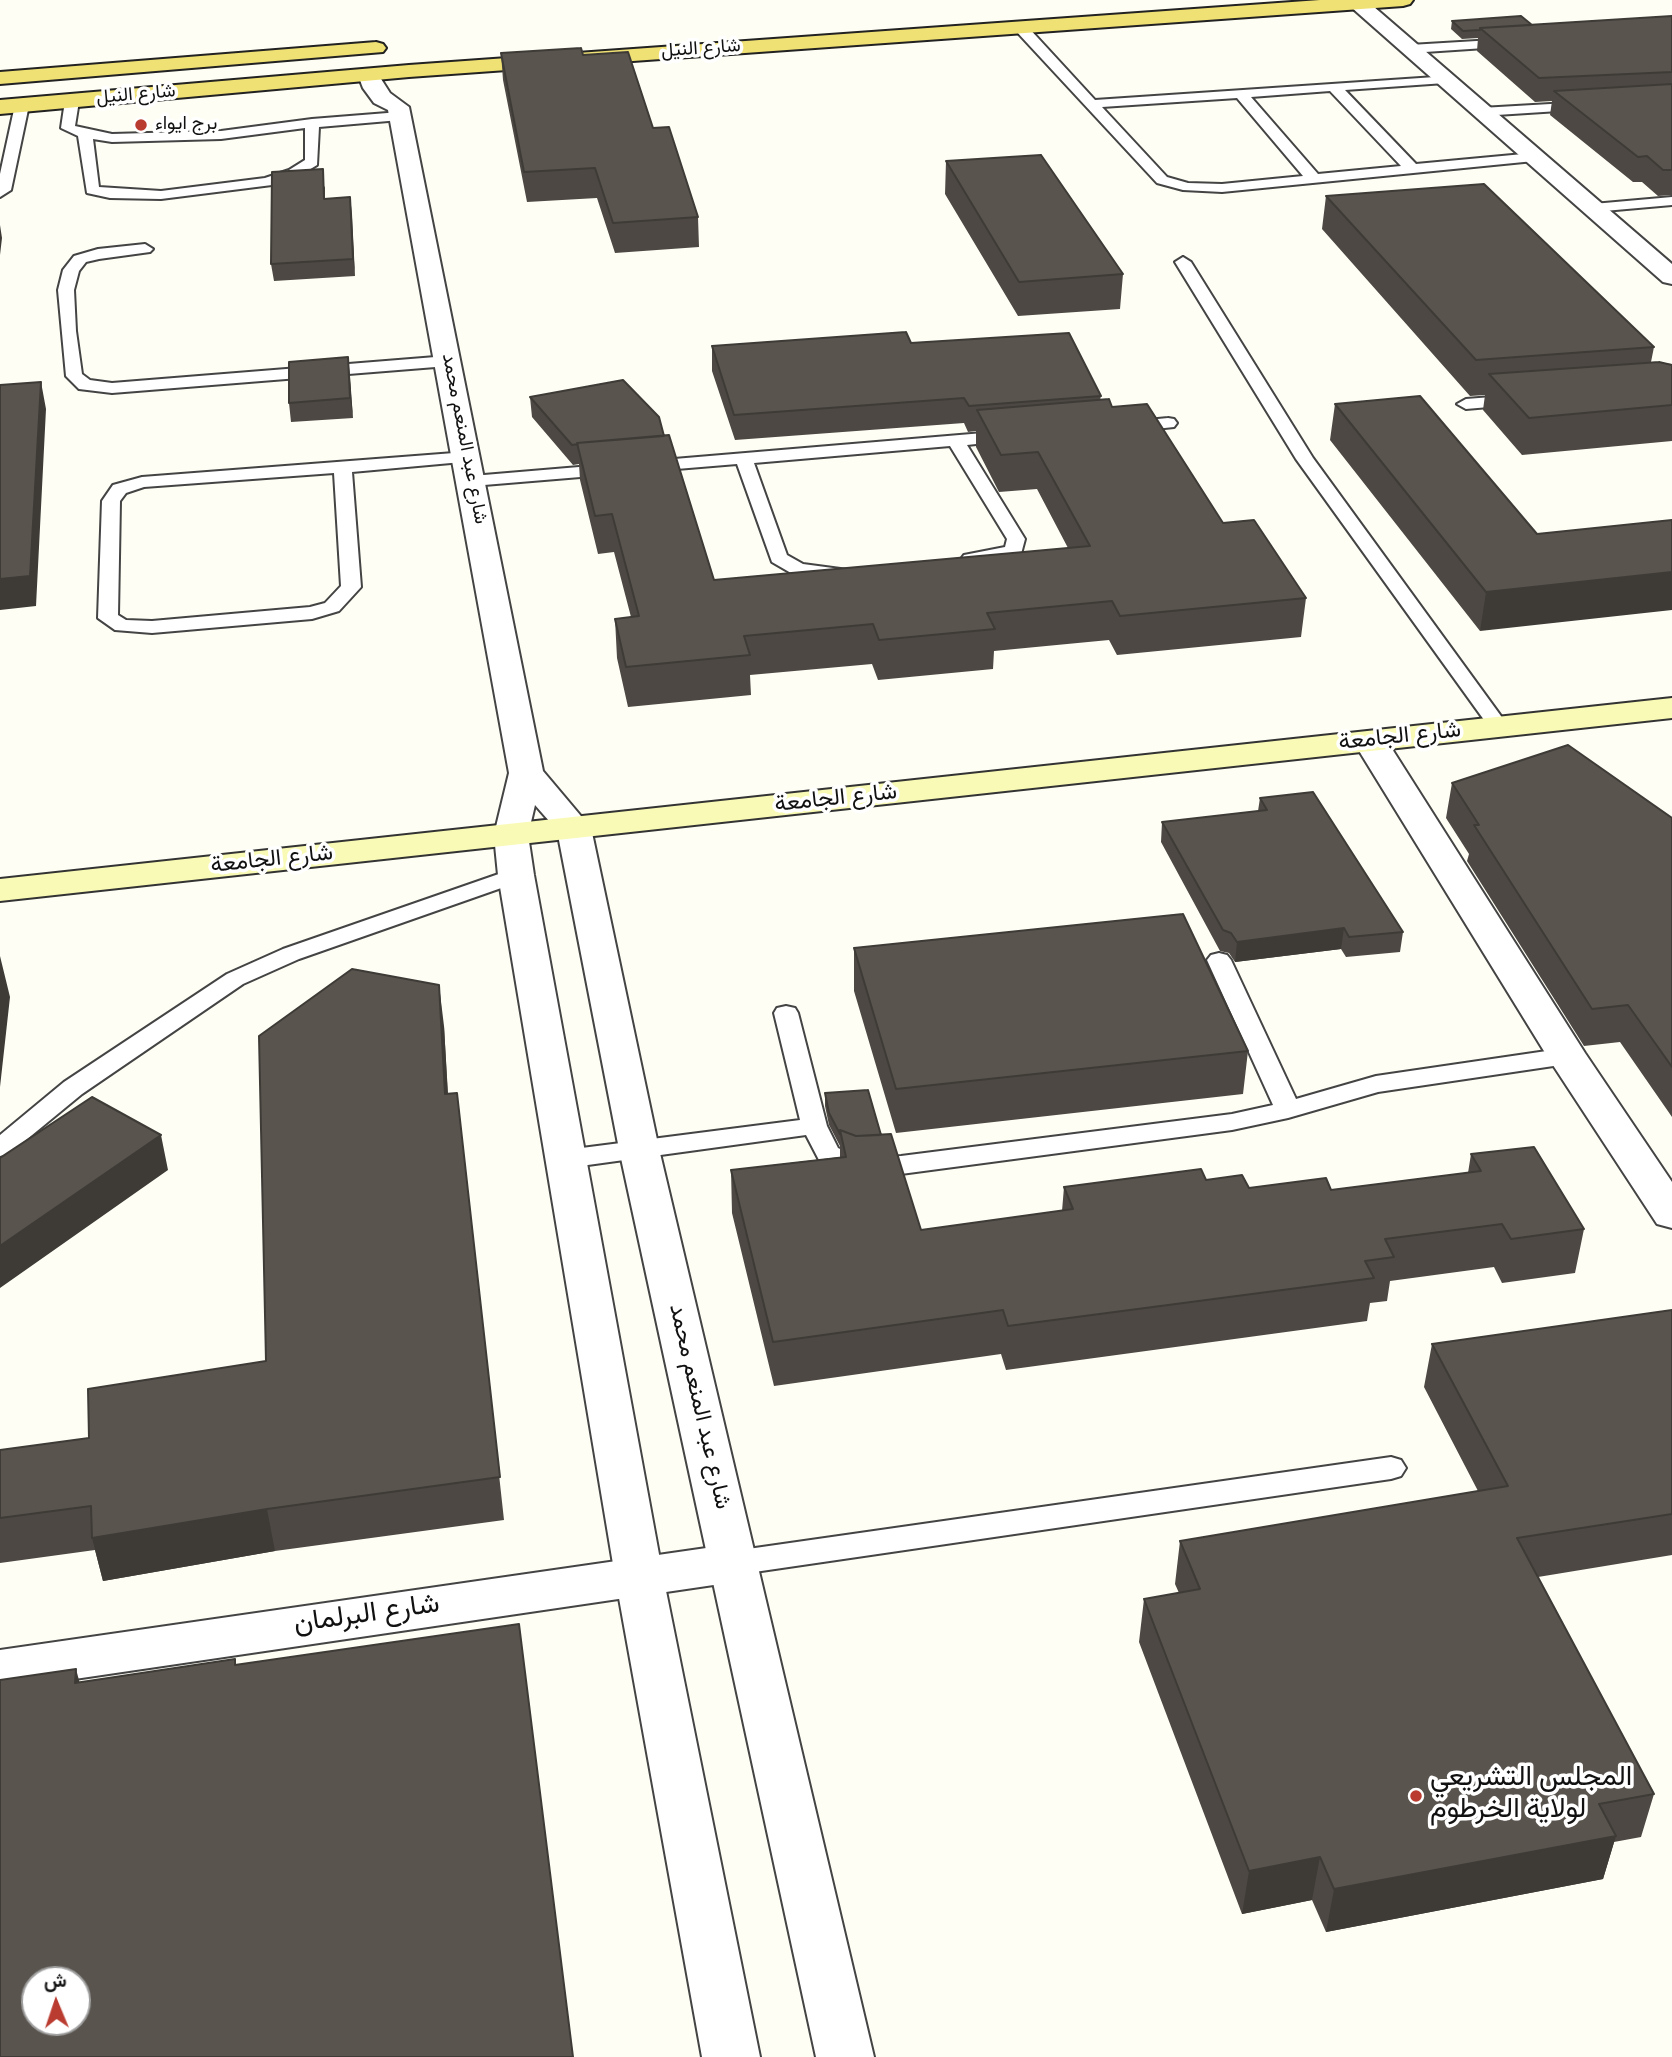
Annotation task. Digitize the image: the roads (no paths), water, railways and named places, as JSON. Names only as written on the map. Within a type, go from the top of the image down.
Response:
[{"type":"main road","name":"شارع النيل","points":[[0,107],[409,71],[1403,0]]},
{"type":"main road","points":[[824,41],[858,28],[859,23],[852,18]]},
{"type":"main road","name":"شارع النيل","points":[[0,78],[400,46]]},
{"type":"main road","name":"شارع الجامعة","points":[[0,890],[514,855],[574,828],[1672,708]]},
{"type":"street","points":[[1358,3],[1672,277]]},
{"type":"street","points":[[369,75],[382,98],[399,112],[412,95],[413,85],[409,71]]},
{"type":"street","name":"شارع عبد المنعم محمد","points":[[399,112],[526,773],[514,855],[639,1576],[731,2057]]},
{"type":"street","points":[[1370,741],[1567,1056],[1672,1214]]},
{"type":"street","name":"شارع عبد المنعم محمد","points":[[526,773],[574,828],[639,1149],[845,2057]]},
{"type":"street","name":"شارع البرلمان","points":[[0,1670],[734,1563]]},
{"type":"lane","points":[[1021,27],[1162,180],[1188,187],[1222,188],[1534,157]]},
{"type":"lane","points":[[1410,49],[1520,42]]},
{"type":"lane","points":[[1090,104],[1445,79]]},
{"type":"lane","points":[[1334,87],[1412,169]]},
{"type":"lane","points":[[1240,93],[1314,179]]},
{"type":"lane","points":[[72,101],[68,128],[85,134],[156,138],[221,135],[399,112]]},
{"type":"lane","points":[[1481,111],[1604,104]]},
{"type":"lane","points":[[0,193],[4,190],[22,105]]},
{"type":"lane","points":[[85,134],[92,190],[110,194],[161,195],[267,182],[294,173],[313,162],[312,123]]},
{"type":"lane","points":[[1592,208],[1672,201]]},
{"type":"lane","points":[[145,249],[98,254],[80,259],[71,270],[66,290],[68,331],[74,376],[85,385],[112,387],[448,361]]},
{"type":"lane","points":[[1183,262],[1305,459],[1499,727]]},
{"type":"lane","points":[[1466,404],[1531,399]]},
{"type":"lane","points":[[1115,428],[1168,423]]},
{"type":"lane","points":[[343,467],[351,587],[332,607],[312,613],[152,627],[122,626],[108,618],[111,501],[119,489],[142,482],[343,467],[469,469],[744,459],[1022,435]]},
{"type":"lane","points":[[955,440],[1016,539],[1014,550],[999,556],[957,560]]},
{"type":"lane","points":[[744,459],[779,558],[798,569],[833,575],[860,572]]},
{"type":"lane","points":[[0,1148],[73,1088],[235,979],[514,855]]},
{"type":"lane","points":[[1219,960],[1288,1110]]},
{"type":"lane","points":[[786,1013],[814,1126],[828,1154],[856,1167],[901,1165],[1232,1122],[1288,1110],[1376,1084],[1567,1056]]},
{"type":"lane","points":[[566,1159],[814,1126]]},
{"type":"lane","points":[[734,1563],[1391,1468]]},
{"type":"place","name":"برج ايواء","points":[[141,125]]},
{"type":"place","name":"المجلس التشريعي لولاية الخرطوم","points":[[1416,1796]]}]
